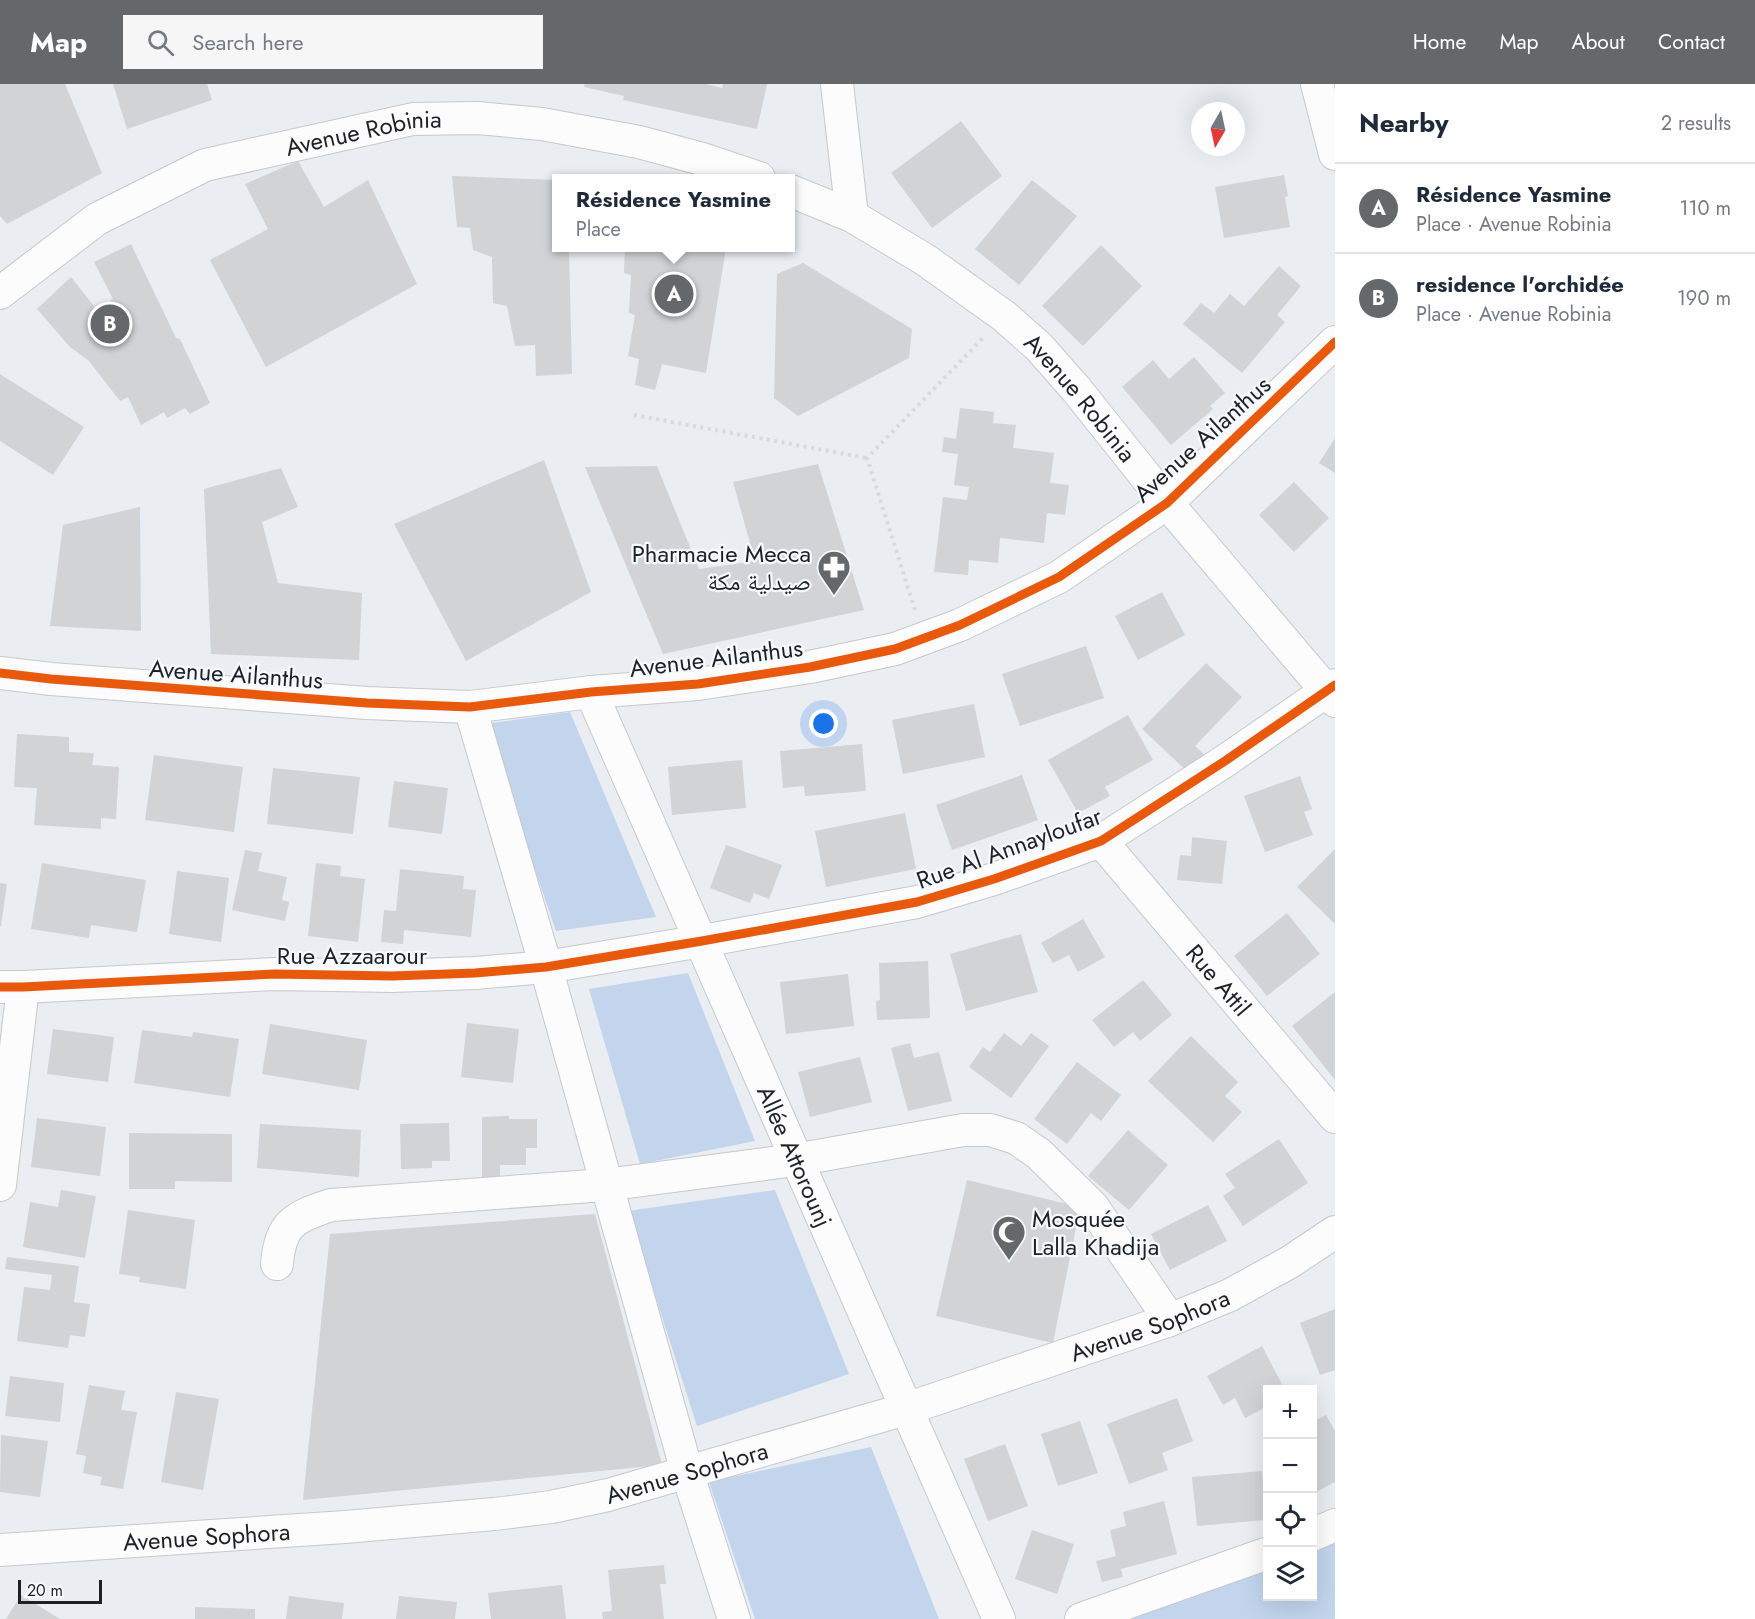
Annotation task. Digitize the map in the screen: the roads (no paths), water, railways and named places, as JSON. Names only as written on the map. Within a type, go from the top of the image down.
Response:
[{"type":"street","points":[[837,84],[852,216]]},
{"type":"street","points":[[1317,84],[1335,154]]},
{"type":"street","name":"Avenue Robinia","points":[[0,293],[97,219],[205,165],[413,118],[478,118],[542,124],[639,142],[747,174]]},
{"type":"street","name":"Avenue Robinia","points":[[795,193],[852,216],[924,260],[1004,316],[1039,347],[1076,388],[1167,504],[1332,692]]},
{"type":"street","name":"Avenue Ailanthus","points":[[0,673],[367,704],[470,707],[591,692],[698,684],[810,667],[895,649],[960,625],[1059,577],[1167,504],[1335,342]]},
{"type":"street","name":"Allée Attorounj","points":[[591,692],[702,941],[795,1160],[999,1619]]},
{"type":"street","name":"Rue Al Annayloufar","points":[[702,941],[917,902],[994,879],[1101,841],[1332,692]]},
{"type":"street","points":[[470,707],[546,967],[687,1472],[734,1619]]},
{"type":"street","name":"Rue Attil","points":[[1101,841],[1335,1117]]},
{"type":"street","name":"Rue Azzaarour","points":[[11,987],[275,974],[392,976],[475,974],[546,967],[702,941]]},
{"type":"street","points":[[0,1185],[11,987]]},
{"type":"street","points":[[277,1264],[280,1241],[288,1225],[306,1213],[331,1205],[605,1185],[795,1160],[963,1130],[990,1130],[1016,1138],[1039,1154],[1093,1207],[1170,1320]]},
{"type":"street","name":"Avenue Sophora","points":[[0,1550],[345,1527],[494,1514],[551,1507],[608,1495],[906,1408],[1170,1320],[1230,1295],[1290,1262],[1335,1232]]},
{"type":"street","points":[[1317,1533],[1335,1526]]},
{"type":"street","points":[[1081,1619],[1263,1555]]},
{"type":"place","name":"Résidence Yasmine","points":[[674,294]]},
{"type":"place","name":"residence l'orchidée","points":[[110,324]]},
{"type":"place","name":"Pharmacie Mecca صيدلية مكة","points":[[834,596]]},
{"type":"place","name":"Mosquée Lalla Khadija","points":[[1009,1261]]}]
